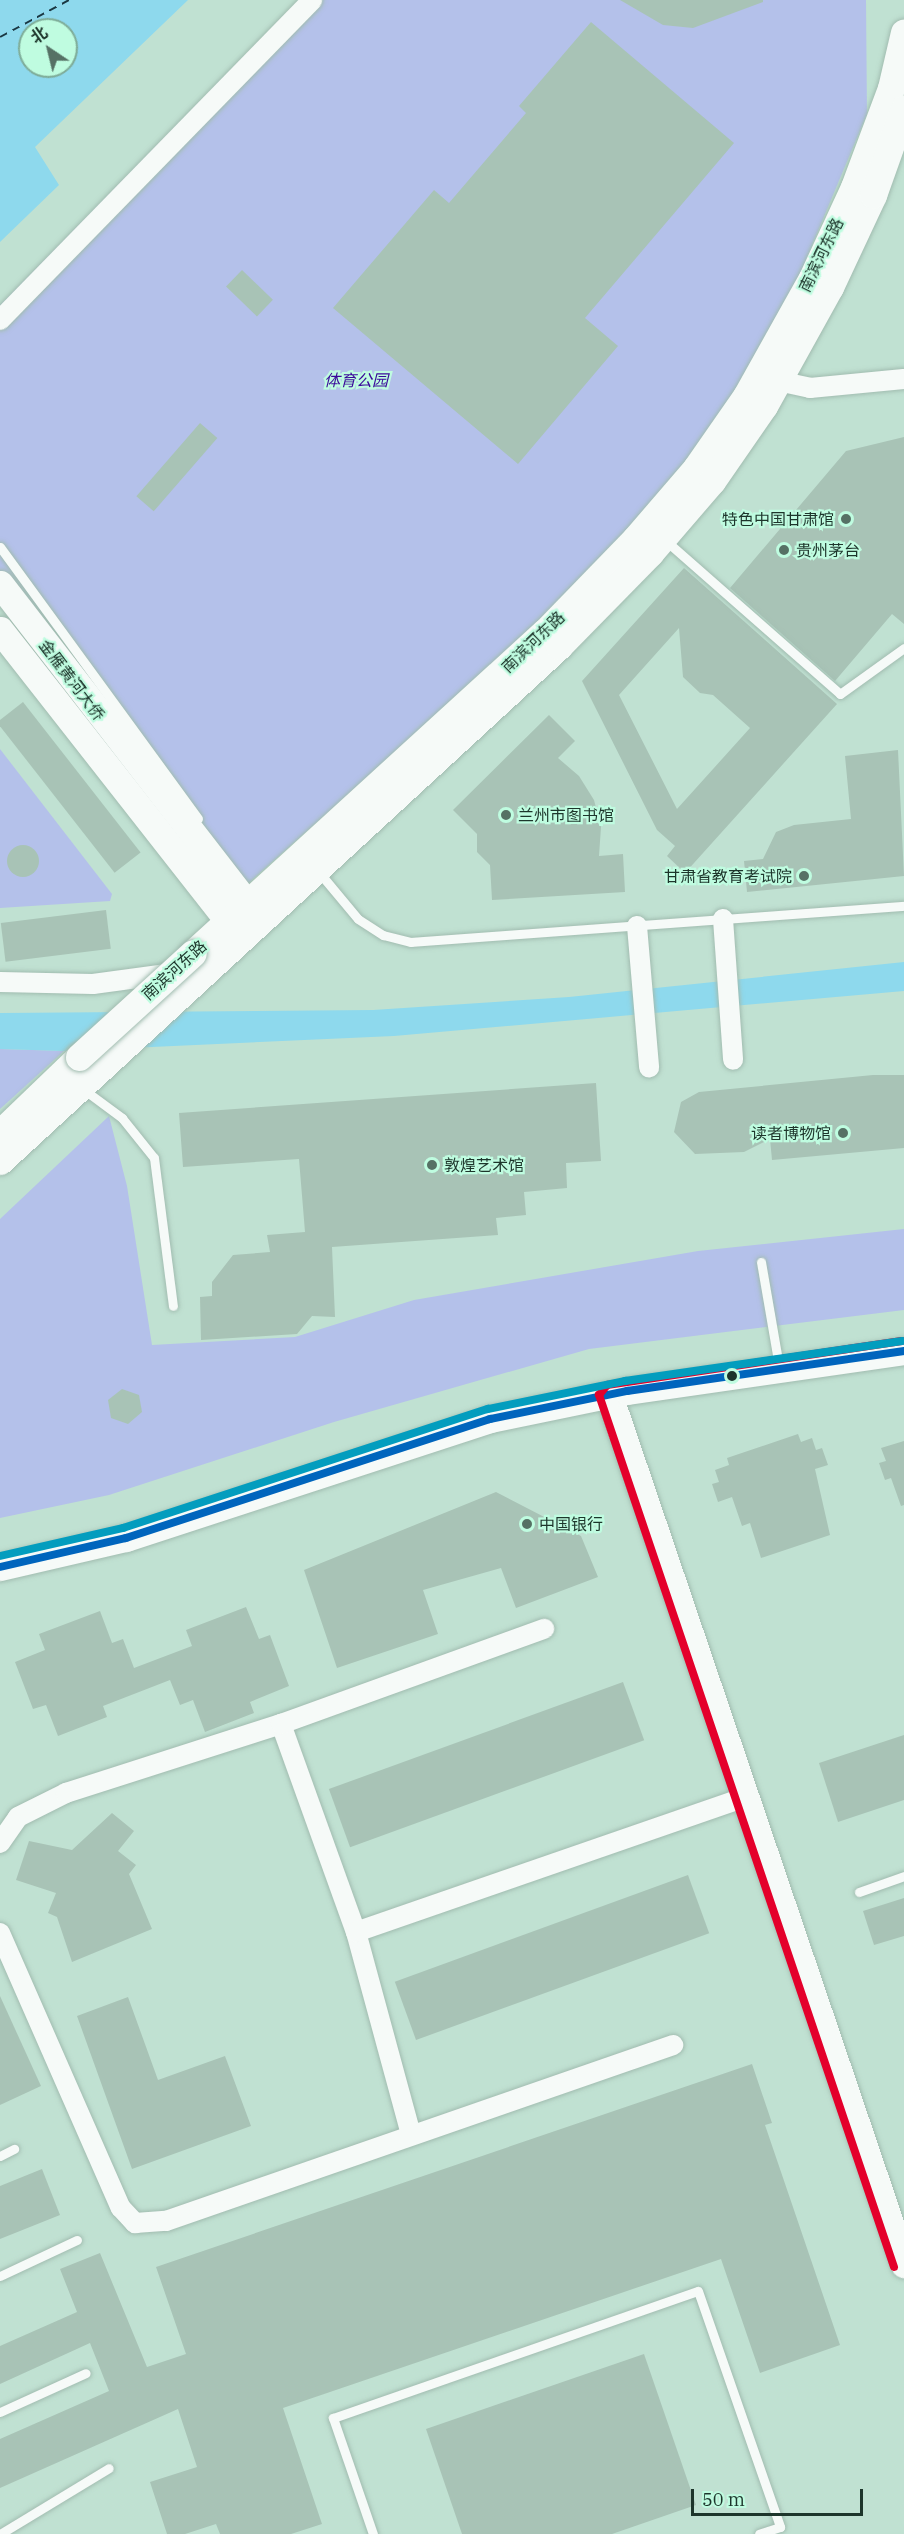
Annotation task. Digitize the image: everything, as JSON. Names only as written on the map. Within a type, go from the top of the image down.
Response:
[{"type":"main road","name":"南滨河东路","points":[[0,1161],[84,1072],[545,632],[635,540],[696,468],[746,396],[812,278],[854,187],[902,61],[904,32]]},
{"type":"main road","name":"南滨河东路","points":[[243,921],[317,869],[559,646],[663,538],[712,481],[778,381],[830,287],[873,195],[904,108]]},
{"type":"main road","name":"金雁黄河大侨","points":[[0,584],[145,775],[243,921]]},
{"type":"main road","name":"金雁黄河大侨","points":[[0,630],[123,792],[243,921]]},
{"type":"main road","name":"南滨河东路","points":[[0,1133],[84,1072]]},
{"type":"main road","points":[[0,1567],[136,1536],[490,1419],[609,1395],[904,1351]]},
{"type":"main road","points":[[609,1395],[904,2264]]},
{"type":"street","points":[[0,321],[312,0]]},
{"type":"street","points":[[778,381],[810,388],[904,379]]},
{"type":"street","points":[[723,919],[732,1051]]},
{"type":"street","points":[[637,926],[648,1057]]},
{"type":"street","points":[[0,982],[93,984],[200,961]]},
{"type":"street","points":[[0,1843],[18,1817],[66,1793],[281,1724],[544,1629]]},
{"type":"street","points":[[281,1724],[356,1932],[411,2135]]},
{"type":"street","points":[[356,1932],[745,1797]]},
{"type":"street","points":[[0,1933],[121,2208],[135,2223],[166,2221],[673,2045]]},
{"type":"lane","points":[[663,538],[840,694],[904,648]]},
{"type":"lane","points":[[0,547],[204,827]]},
{"type":"lane","points":[[218,845],[243,921]]},
{"type":"lane","points":[[317,869],[358,919],[383,934],[411,942],[904,906]]},
{"type":"lane","points":[[84,1072],[154,1158],[173,1306]]},
{"type":"lane","points":[[761,1262],[780,1368]]},
{"type":"lane","points":[[860,1892],[904,1876]]},
{"type":"lane","points":[[0,2156],[15,2149]]},
{"type":"lane","points":[[0,2276],[77,2240]]},
{"type":"lane","points":[[373,2534],[333,2418],[698,2291],[780,2527],[759,2534]]},
{"type":"lane","points":[[0,2412],[86,2373]]},
{"type":"lane","points":[[0,2534],[109,2468]]},
{"type":"green space","name":"体育公园","points":[[299,0],[866,0],[867,114],[753,386],[575,593],[235,895],[0,575],[0,305]]},
{"type":"green space","points":[[0,749],[112,894],[110,901],[0,908]]},
{"type":"green space","points":[[0,1049],[64,1051],[0,1109]]},
{"type":"green space","points":[[109,1116],[127,1186],[152,1345],[295,1337],[414,1300],[698,1251],[904,1229],[904,1310],[589,1349],[334,1422],[109,1495],[0,1518],[0,1219]]},
{"type":"shaded area","points":[[0,0],[188,0],[35,147],[59,185],[0,242]]},
{"type":"shaded area","points":[[904,962],[904,991],[394,1036],[64,1051],[0,1049],[0,1013],[373,1010],[569,997]]},
{"type":"building","points":[[620,0],[763,0],[763,2],[693,28],[663,25]]},
{"type":"building","points":[[591,22],[734,143],[585,318],[618,346],[518,464],[333,308],[434,190],[449,203],[526,113],[519,106]]},
{"type":"building","points":[[242,270],[273,300],[257,316],[226,287]]},
{"type":"building","points":[[200,423],[217,438],[154,511],[136,496]]},
{"type":"building","name":"特色中国甘肃馆","points":[[904,437],[904,624],[892,614],[835,681],[730,588],[846,451]]},
{"type":"building","points":[[684,568],[837,704],[685,873],[667,856],[675,846],[657,830],[582,681]],"holes":[[[679,628],[683,677],[700,693],[713,695],[750,728],[677,809],[619,695]]]},
{"type":"building","points":[[23,702],[141,853],[115,873],[0,726],[0,720]]},
{"type":"building","points":[[549,715],[575,741],[558,758],[579,776],[594,800],[601,827],[599,856],[623,854],[625,892],[492,900],[490,865],[477,852],[477,834],[453,810]]},
{"type":"building","points":[[898,750],[904,876],[747,892],[744,861],[763,859],[776,832],[794,825],[851,819],[845,756]]},
{"type":"building","points":[[23,845],[35,849],[39,861],[35,873],[23,877],[11,873],[7,861],[11,849]]},
{"type":"building","points":[[106,910],[111,949],[6,962],[1,923]]},
{"type":"building","points":[[873,1075],[904,1075],[904,1148],[772,1160],[770,1139],[744,1152],[695,1154],[674,1132],[681,1102],[699,1092]]},
{"type":"building","name":"敦煌艺术馆","points":[[596,1083],[601,1161],[566,1163],[567,1188],[524,1192],[526,1215],[496,1218],[498,1235],[332,1247],[335,1317],[312,1316],[297,1334],[201,1340],[200,1297],[212,1296],[212,1282],[233,1255],[270,1252],[267,1235],[305,1232],[299,1159],[183,1167],[179,1113]]},
{"type":"building","points":[[122,1389],[139,1395],[142,1412],[128,1424],[111,1418],[108,1400]]},
{"type":"building","points":[[798,1434],[801,1442],[812,1438],[816,1450],[822,1448],[828,1465],[815,1469],[830,1535],[761,1558],[750,1523],[742,1526],[732,1497],[718,1502],[712,1484],[719,1482],[715,1470],[729,1465],[727,1458]]},
{"type":"building","points":[[904,1441],[904,1505],[901,1506],[891,1478],[885,1480],[879,1463],[886,1461],[881,1448]]},
{"type":"building","points":[[496,1492],[581,1536],[598,1577],[516,1608],[501,1568],[423,1590],[438,1634],[337,1668],[304,1570]]},
{"type":"building","points":[[246,1607],[259,1639],[270,1635],[289,1686],[250,1702],[254,1713],[205,1732],[193,1700],[180,1705],[170,1680],[103,1706],[107,1717],[58,1736],[46,1705],[33,1709],[15,1662],[45,1650],[39,1634],[100,1611],[112,1643],[123,1639],[134,1668],[192,1646],[186,1630]]},
{"type":"building","points":[[623,1682],[644,1740],[350,1847],[329,1789]]},
{"type":"building","points":[[904,1735],[904,1800],[838,1822],[819,1763]]},
{"type":"building","points":[[112,1813],[134,1831],[118,1851],[136,1865],[129,1874],[152,1929],[72,1962],[57,1917],[48,1913],[56,1893],[16,1880],[29,1841],[72,1850]]},
{"type":"building","points":[[688,1875],[709,1933],[416,2040],[395,1982]]},
{"type":"building","points":[[904,1898],[904,1936],[874,1945],[863,1911]]},
{"type":"building","points":[[0,1996],[41,2086],[0,2105]]},
{"type":"building","points":[[128,1997],[158,2080],[225,2056],[251,2126],[132,2169],[77,2016]]},
{"type":"building","points":[[752,2064],[772,2123],[765,2125],[840,2345],[760,2373],[721,2259],[283,2408],[322,2524],[291,2534],[220,2534],[216,2524],[185,2534],[167,2534],[150,2482],[197,2467],[178,2409],[0,2488],[0,2439],[109,2391],[90,2343],[0,2384],[0,2346],[77,2312],[60,2269],[100,2253],[147,2367],[186,2354],[156,2267]]},
{"type":"building","points":[[42,2169],[60,2215],[0,2239],[0,2186]]},
{"type":"building","points":[[644,2354],[696,2505],[612,2534],[462,2534],[426,2429]]},
{"type":"ferry route","points":[[0,37],[69,0]]},
{"type":"transit line","points":[[894,2267],[599,1395],[607,1385],[902,1341]]},
{"type":"transit line","points":[[0,1556],[123,1528],[488,1409],[625,1381],[902,1341]]},
{"type":"transit line","points":[[0,1567],[126,1538],[490,1419],[627,1391],[904,1351]]},
{"type":"place","name":"特色中国甘肃馆","points":[[846,519]]},
{"type":"place","name":"贵州茅台","points":[[784,550]]},
{"type":"place","name":"兰州市图书馆","points":[[506,815]]},
{"type":"place","name":"甘肃省教育考试院","points":[[804,876]]},
{"type":"place","name":"读者博物馆","points":[[843,1133]]},
{"type":"place","name":"敦煌艺术馆","points":[[432,1165]]},
{"type":"place","name":"中国银行","points":[[527,1524]]}]
